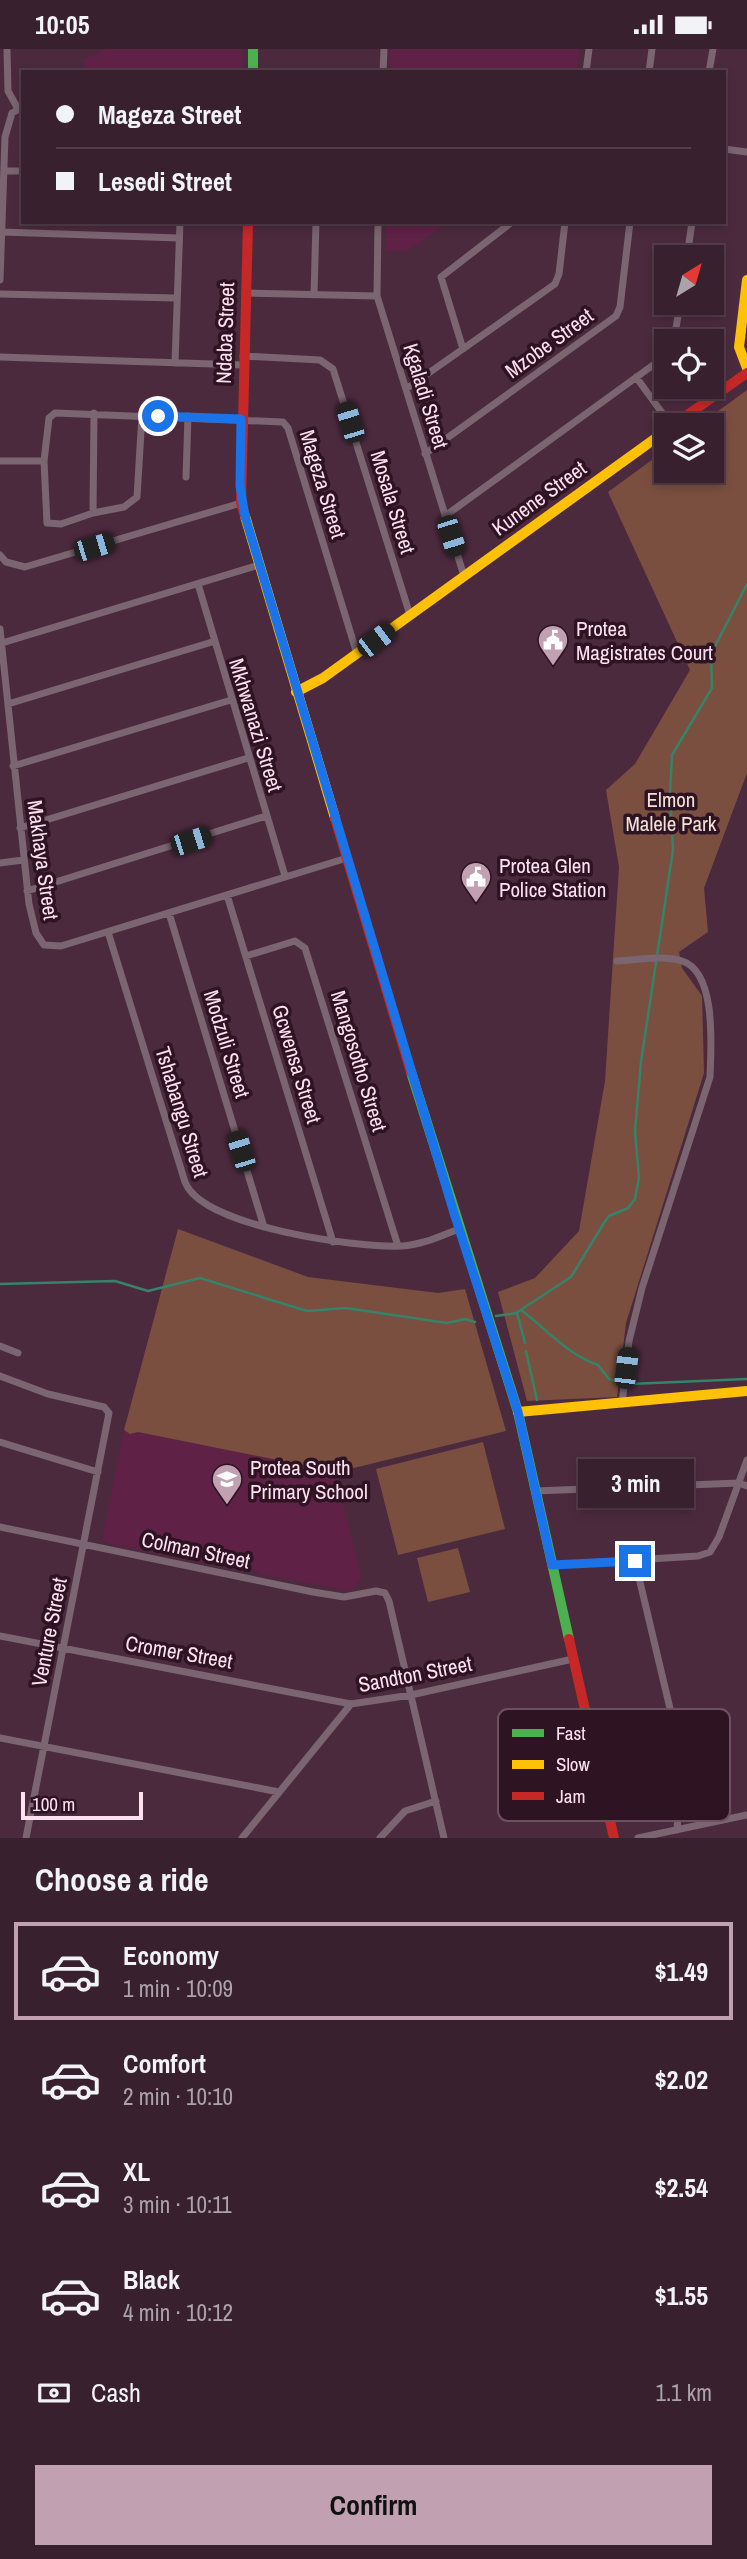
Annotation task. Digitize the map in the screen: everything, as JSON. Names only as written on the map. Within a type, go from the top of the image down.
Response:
[{"type":"street","points":[[0,280],[2,183],[8,121],[20,107],[8,91],[7,49]]},
{"type":"street","points":[[253,49],[253,70]]},
{"type":"street","points":[[383,70],[384,49]]},
{"type":"street","points":[[586,70],[589,49]]},
{"type":"street","points":[[649,70],[652,49]]},
{"type":"street","points":[[709,70],[713,49]]},
{"type":"street","points":[[726,149],[747,152]]},
{"type":"street","points":[[4,171],[21,171]]},
{"type":"street","points":[[175,363],[180,224]]},
{"type":"street","name":"Ndaba Street","points":[[248,224],[241,503],[459,1230],[518,1412],[584,1709]]},
{"type":"street","points":[[314,295],[316,224]]},
{"type":"street","name":"Kgaladi Street","points":[[378,224],[377,296],[464,576]]},
{"type":"street","points":[[463,349],[441,277],[509,224]]},
{"type":"street","points":[[406,389],[556,282],[565,224]]},
{"type":"street","name":"Mzobe Street","points":[[425,454],[618,314],[630,224]]},
{"type":"street","points":[[689,245],[692,224]]},
{"type":"street","points":[[2,232],[179,238]]},
{"type":"street","points":[[688,413],[747,370],[739,347],[747,281]]},
{"type":"street","points":[[245,293],[377,296]]},
{"type":"street","points":[[0,294],[176,299]]},
{"type":"street","name":"Mosala Street","points":[[0,358],[175,363],[320,360],[333,369],[410,615]]},
{"type":"street","points":[[445,516],[654,364]]},
{"type":"street","points":[[636,377],[663,413]]},
{"type":"street","points":[[93,513],[94,413]]},
{"type":"street","name":"Mageza Street","points":[[142,415],[137,497],[124,507],[93,513],[61,524],[47,523],[44,461],[50,415],[94,413],[279,420],[288,428],[357,654]]},
{"type":"street","points":[[186,477],[188,417]]},
{"type":"street","name":"Kunene Street","points":[[296,692],[316,683],[654,439]]},
{"type":"street","points":[[0,461],[44,461]]},
{"type":"street","points":[[0,555],[6,562],[25,567],[241,503]]},
{"type":"street","points":[[0,571],[6,562]]},
{"type":"street","points":[[2,643],[259,565]]},
{"type":"street","name":"Mkhwanazi Street","points":[[198,584],[212,642],[285,876]]},
{"type":"street","name":"Makhaya Street","points":[[0,629],[27,891],[34,926],[46,946],[59,947],[347,858]]},
{"type":"street","points":[[8,704],[212,642]]},
{"type":"street","points":[[13,766],[231,700]]},
{"type":"street","points":[[20,828],[248,758]]},
{"type":"street","points":[[27,891],[266,816]]},
{"type":"street","points":[[0,863],[23,860]]},
{"type":"street","name":"Gcwensa Street","points":[[227,895],[332,1242]]},
{"type":"street","name":"Modzuli Street","points":[[169,913],[264,1227]]},
{"type":"street","name":"Tshabangu Street","points":[[108,932],[189,1192],[204,1203],[264,1227],[332,1242],[398,1246],[425,1242],[459,1230]]},
{"type":"street","name":"Mangosotho Street","points":[[246,956],[290,942],[298,942],[305,948],[398,1246]]},
{"type":"street","points":[[617,961],[669,959],[685,962],[696,969],[709,1010],[710,1077],[642,1288],[629,1341],[622,1404]]},
{"type":"street","points":[[0,1346],[18,1353]]},
{"type":"street","name":"Venture Street","points":[[0,1376],[48,1394],[106,1408],[109,1413],[26,1838]]},
{"type":"street","points":[[518,1412],[747,1391]]},
{"type":"street","points":[[0,1441],[98,1472]]},
{"type":"street","points":[[552,1565],[635,1561],[710,1552],[719,1537],[747,1461]]},
{"type":"street","points":[[535,1491],[738,1483],[747,1486]]},
{"type":"street","name":"Colman Street","points":[[0,1527],[333,1595],[354,1596],[376,1591],[384,1593],[389,1601],[411,1695]]},
{"type":"street","points":[[635,1561],[670,1709]]},
{"type":"street","name":"Cromer Street","points":[[0,1636],[351,1704]]},
{"type":"street","name":"Sandton Street","points":[[242,1838],[351,1704],[411,1695],[573,1659]]},
{"type":"street","points":[[411,1695],[444,1838]]},
{"type":"street","points":[[0,1738],[279,1792]]},
{"type":"street","points":[[380,1838],[405,1811],[436,1801]]},
{"type":"street","points":[[677,1830],[678,1821]]},
{"type":"street","points":[[638,1838],[719,1821]]},
{"type":"shaded area","points":[[107,49],[242,49],[243,70],[86,70],[83,59]]},
{"type":"shaded area","points":[[390,49],[580,49],[577,70],[389,70]]},
{"type":"shaded area","points":[[386,224],[447,224],[406,252],[386,250]]},
{"type":"shaded area","name":"Protea South Primary School","points":[[124,1430],[130,1434],[138,1432],[334,1470],[362,1578],[351,1591],[260,1574],[235,1565],[231,1568],[110,1544],[102,1540]]},
{"type":"green space","name":"Elmon Malele Park","points":[[747,390],[747,773],[704,888],[708,932],[679,952],[682,968],[702,996],[704,1073],[626,1323],[617,1397],[527,1401],[498,1292],[535,1278],[579,1231],[605,1081],[619,867],[606,790],[635,764],[690,670],[608,492],[654,458],[654,483],[724,483],[724,413],[715,413]]},
{"type":"green space","points":[[178,1229],[308,1277],[438,1293],[465,1289],[506,1431],[337,1472],[138,1432],[130,1434],[124,1430]]},
{"type":"green space","points":[[483,1442],[505,1529],[398,1555],[376,1469]]},
{"type":"green space","points":[[458,1548],[470,1592],[428,1602],[417,1558]]},
{"type":"waterway","points":[[496,1316],[516,1313],[571,1277],[609,1216],[628,1208],[635,1199],[639,1178],[635,1131],[641,1062],[673,850],[670,794],[672,755],[712,688],[711,654],[747,584]]},
{"type":"waterway","points":[[0,1284],[115,1281],[148,1291],[200,1278],[307,1311],[346,1308],[447,1323],[465,1319],[475,1322]]},
{"type":"waterway","points":[[521,1310],[566,1348],[598,1365],[609,1379],[616,1381]]},
{"type":"waterway","points":[[517,1313],[525,1343]]},
{"type":"waterway","points":[[526,1351],[537,1400]]},
{"type":"waterway","points":[[630,1384],[747,1379]]},
{"type":"traffic: fast","points":[[253,49],[253,70]]},
{"type":"traffic: fast","points":[[411,1072],[518,1412],[569,1639]]},
{"type":"traffic: slow","points":[[747,280],[739,347],[747,368]]},
{"type":"traffic: slow","points":[[296,692],[323,678],[654,439]]},
{"type":"traffic: slow","points":[[245,516],[335,818]]},
{"type":"traffic: slow","points":[[518,1412],[747,1391]]},
{"type":"traffic: jam","points":[[245,516],[241,503],[248,224]]},
{"type":"traffic: jam","points":[[690,413],[747,373]]},
{"type":"traffic: jam","points":[[335,818],[411,1072]]},
{"type":"traffic: jam","points":[[569,1639],[585,1709]]},
{"type":"traffic: jam","points":[[610,1821],[614,1838]]},
{"type":"place","name":"Protea Magistrates Court","points":[[553,667]]},
{"type":"place","name":"Protea Glen Police Station","points":[[476,904]]},
{"type":"place","name":"Protea South Primary School","points":[[227,1506]]},
{"type":"route","points":[[158,416],[241,419],[241,503],[315,757],[454,1213],[518,1412],[552,1565],[635,1561]]}]
